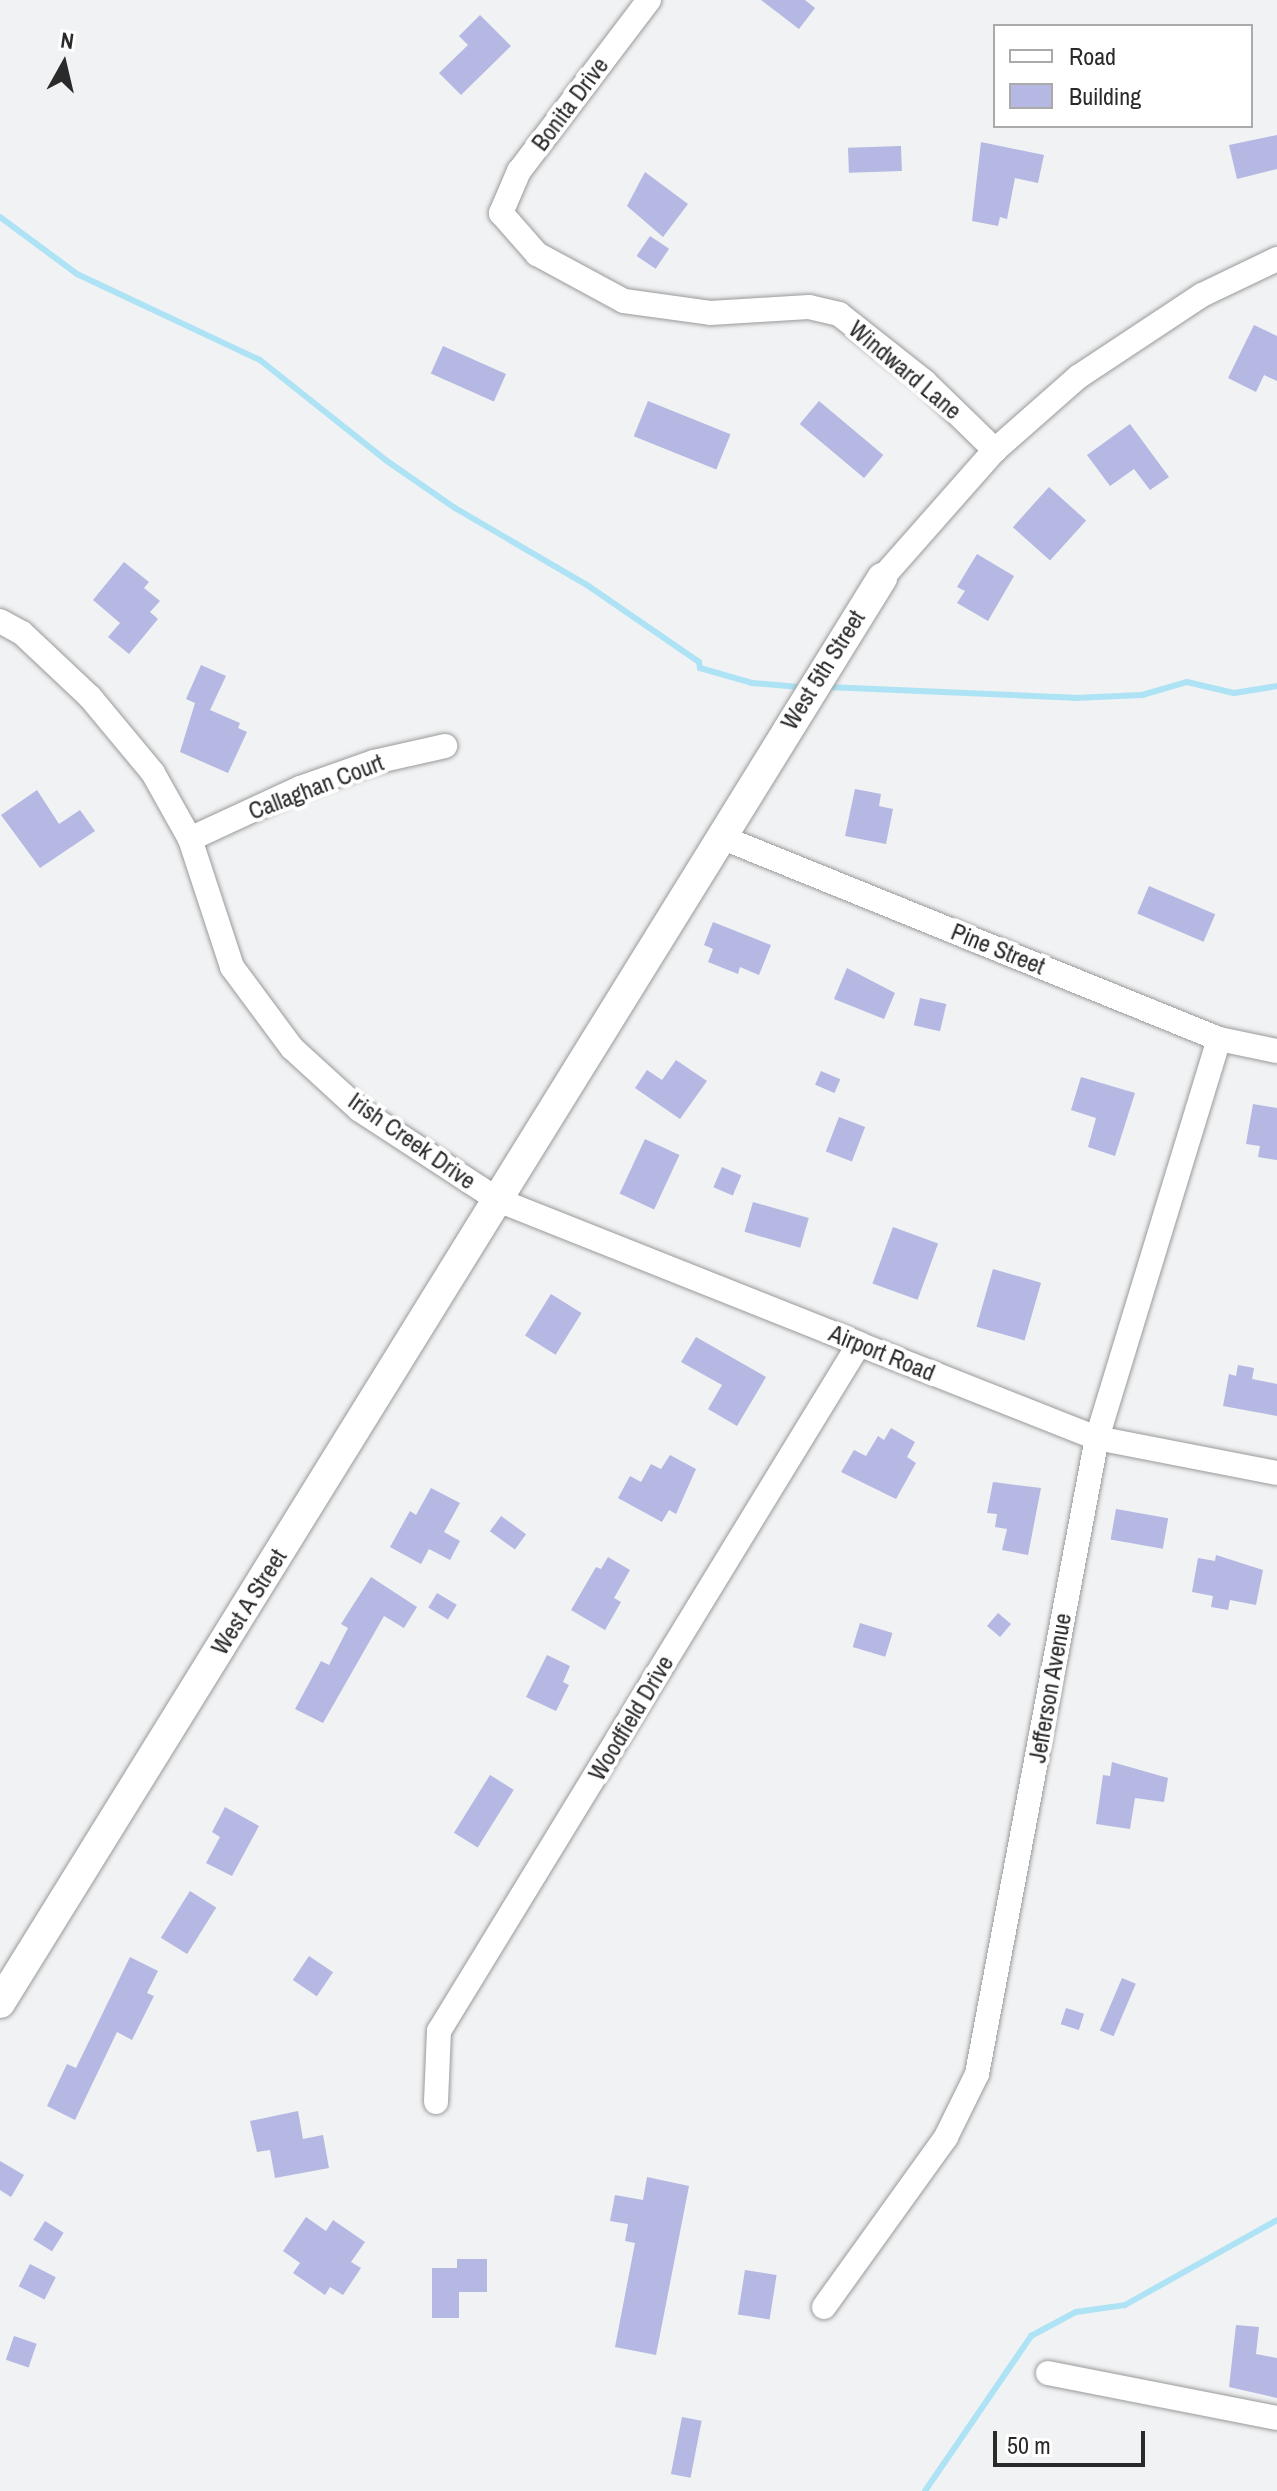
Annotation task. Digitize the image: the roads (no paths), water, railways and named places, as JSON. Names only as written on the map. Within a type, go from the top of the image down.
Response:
[{"type":"street","name":"Bonita Drive","points":[[501,213],[519,171],[649,0]]},
{"type":"street","name":"Windward Lane","points":[[501,213],[537,254],[624,301],[710,313],[809,307],[839,314],[925,382],[995,450]]},
{"type":"street","name":"West 5th Street","points":[[498,1200],[882,578],[995,450],[1078,377],[1141,331],[1273,264]]},
{"type":"street","name":"Irish Creek Drive","points":[[0,621],[22,633],[90,697],[153,773],[190,839],[232,967],[292,1048],[360,1110],[498,1200]]},
{"type":"street","name":"Callaghan Court","points":[[190,839],[300,788],[374,762],[445,746]]},
{"type":"street","name":"Pine Street","points":[[721,837],[1219,1039],[1277,1051]]},
{"type":"street","name":"Jefferson Avenue","points":[[824,2307],[946,2137],[977,2074],[1097,1438],[1219,1039]]},
{"type":"street","name":"Airport Road","points":[[498,1200],[1097,1438],[1277,1473]]},
{"type":"street","name":"West A Street","points":[[0,2003],[498,1200]]},
{"type":"street","name":"Woodfield Drive","points":[[436,2102],[439,2031],[859,1344]]},
{"type":"street","points":[[1048,2373],[1277,2418]]},
{"type":"waterway","points":[[0,217],[77,274],[260,360],[387,461],[455,508],[587,585],[699,662],[700,668],[752,683],[800,687]]},
{"type":"waterway","points":[[827,687],[1074,698],[1142,695],[1187,682],[1234,693],[1277,686]]},
{"type":"waterway","points":[[925,2491],[1031,2336],[1076,2312],[1125,2305],[1277,2220]]}]
